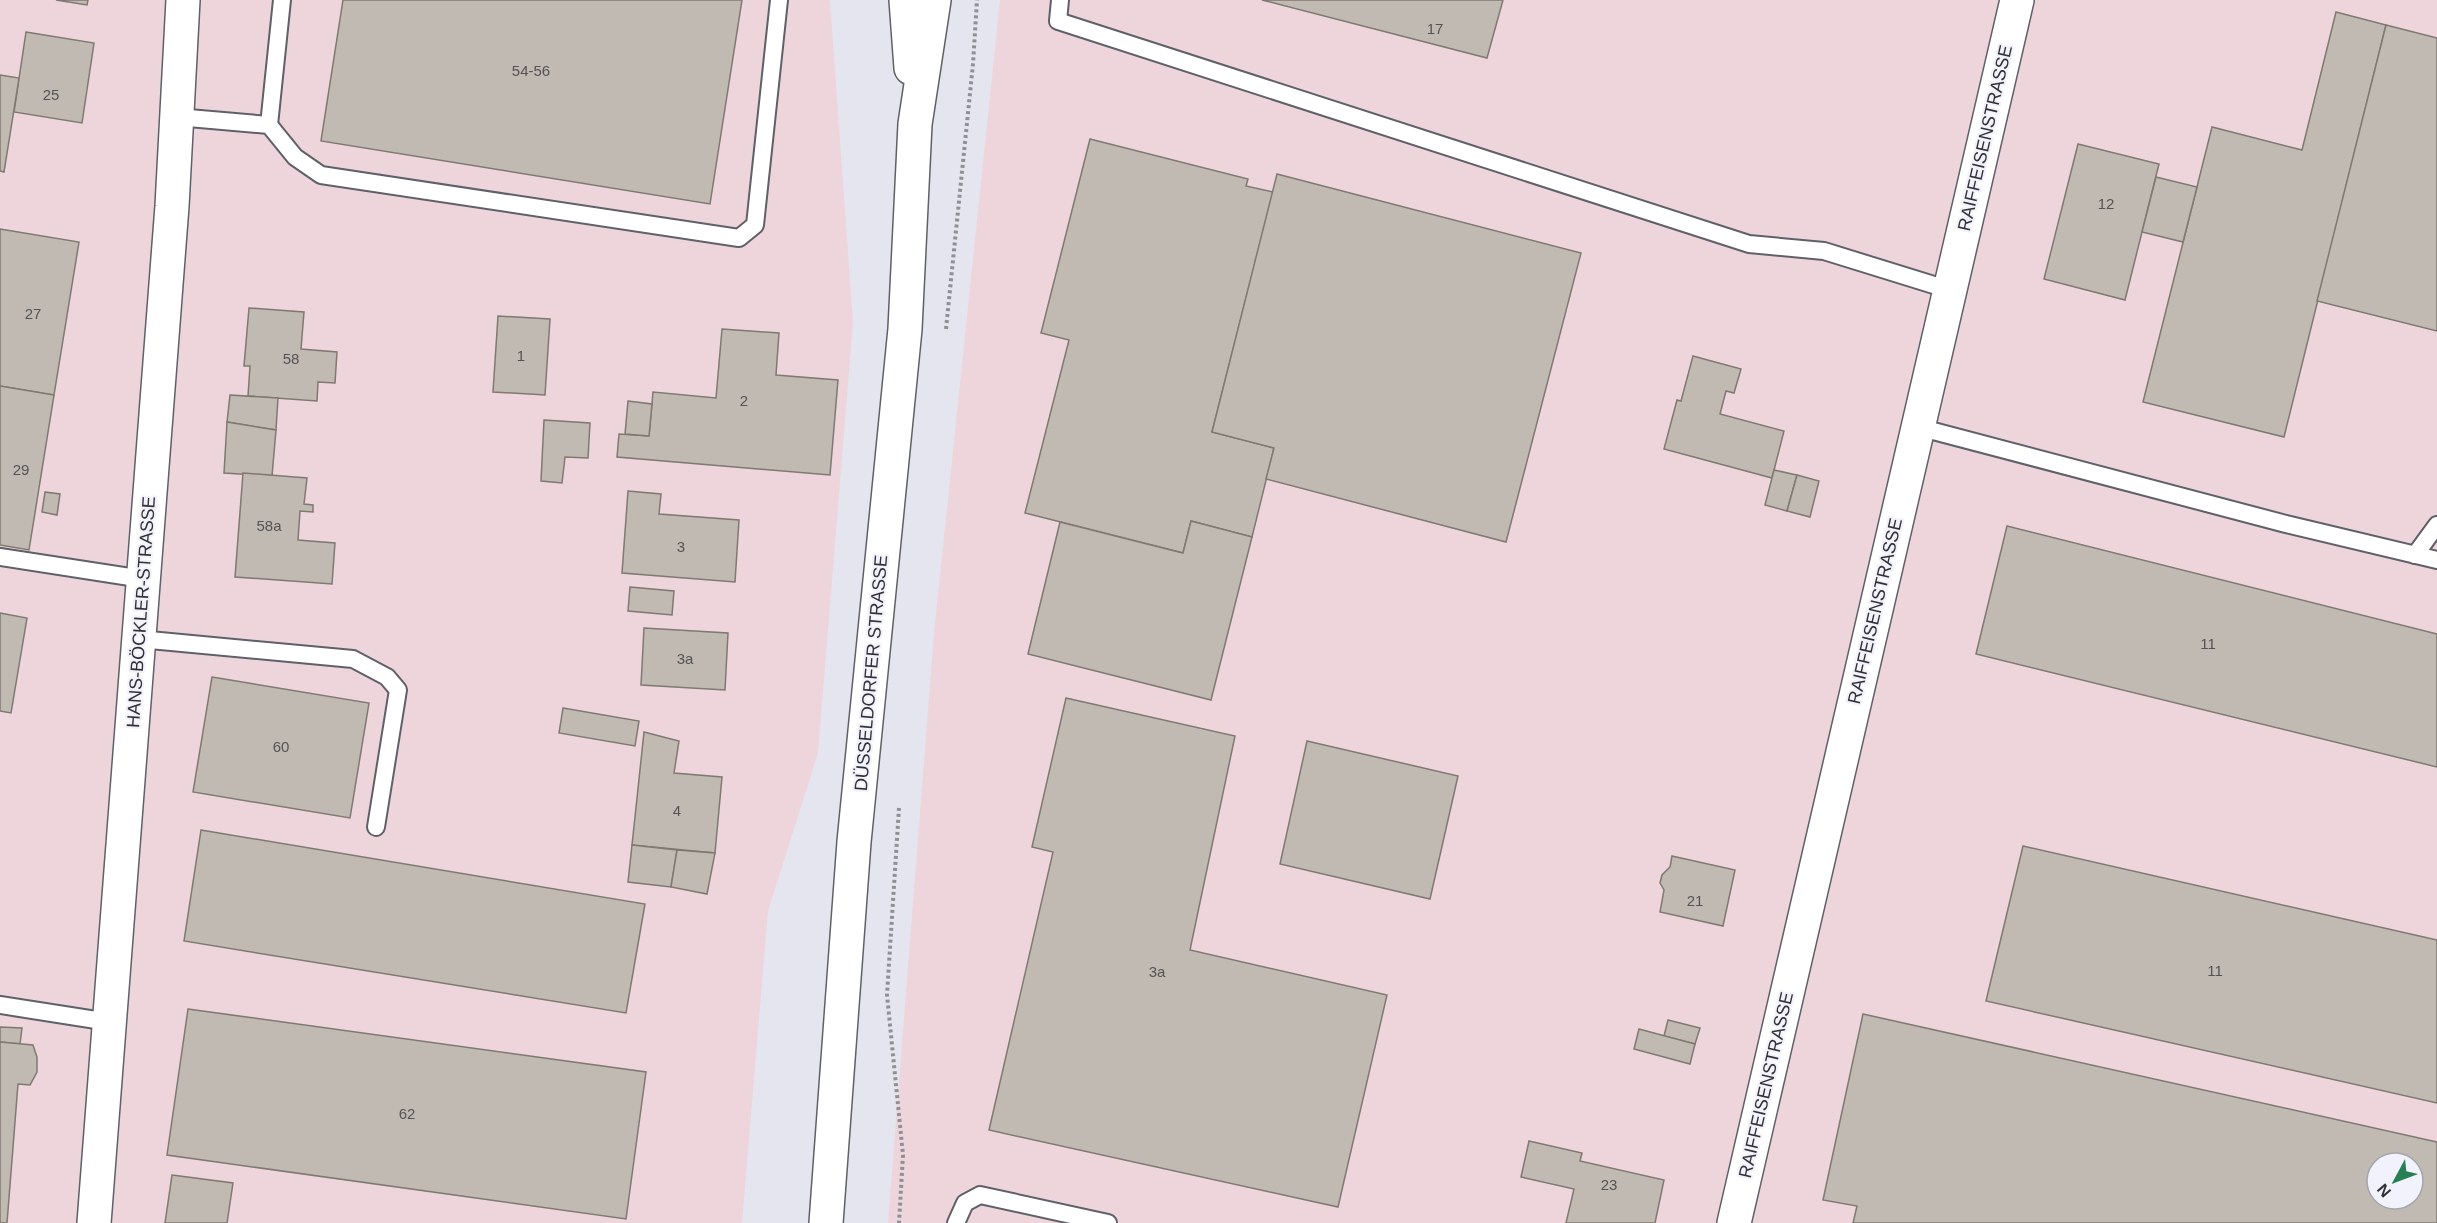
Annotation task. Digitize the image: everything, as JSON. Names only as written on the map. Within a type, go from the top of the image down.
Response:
[{"type":"street","name":"HANS-BÖCKLER-STRASSE","points":[[94,1223],[177,117],[183,0]]},
{"type":"street","name":"DÜSSELDORFER STRASSE","points":[[906,0],[915,124]]},
{"type":"street","name":"DÜSSELDORFER STRASSE","points":[[825,1223],[854,842],[905,329],[915,124],[934,0]]},
{"type":"street","name":"RAIFFEISENSTRASSE","points":[[1734,1223],[2017,0]]},
{"type":"lane","points":[[268,125],[282,0]]},
{"type":"lane","points":[[177,117],[268,125],[295,157],[321,175],[739,238],[755,225],[779,0]]},
{"type":"lane","points":[[1060,0],[1058,21],[1749,244],[1824,251],[1950,290]]},
{"type":"lane","points":[[1918,427],[2286,524],[2437,560]]},
{"type":"lane","points":[[2415,555],[2437,525]]},
{"type":"lane","points":[[0,557],[143,579]]},
{"type":"lane","points":[[139,639],[352,659],[387,676],[398,690],[376,827]]},
{"type":"lane","points":[[0,1005],[109,1022]]},
{"type":"lane","points":[[958,1217],[965,1203],[980,1195],[1108,1223]]},
{"type":"path","points":[[946,330],[973,63],[977,0]]},
{"type":"path","points":[[899,800],[887,995],[903,1155],[899,1223]]},
{"type":"shaded area","points":[[0,0],[830,0],[853,323],[818,753],[768,911],[742,1223],[0,1223]]},
{"type":"shaded area","points":[[1000,0],[2437,0],[2437,1223],[888,1223],[934,633]]},
{"type":"building","points":[[56,0],[88,0],[87,5]]},
{"type":"building","points":[[343,0],[742,0],[710,204],[321,141]]},
{"type":"building","points":[[1262,0],[1503,0],[1487,58]]},
{"type":"building","points":[[2336,12],[2386,25],[2284,437],[2143,402],[2212,127],[2302,150]]},
{"type":"building","points":[[2386,25],[2437,38],[2437,331],[2317,301]]},
{"type":"building","points":[[26,32],[94,43],[82,123],[14,112]]},
{"type":"building","points":[[0,75],[19,78],[4,172],[0,171]]},
{"type":"building","points":[[1090,139],[1248,179],[1246,186],[1273,192],[1212,432],[1274,448],[1252,537],[1191,521],[1183,553],[1025,513],[1069,340],[1041,333]]},
{"type":"building","points":[[2078,144],[2159,164],[2125,300],[2044,279]]},
{"type":"building","points":[[1277,174],[1581,253],[1506,542],[1266,479],[1274,448],[1212,432]]},
{"type":"building","points":[[2156,177],[2197,187],[2183,242],[2142,232]]},
{"type":"building","points":[[0,229],[79,242],[54,395],[0,386]]},
{"type":"building","points":[[249,308],[304,312],[301,349],[337,352],[335,383],[318,382],[317,401],[248,396],[250,366],[244,366]]},
{"type":"building","points":[[498,316],[550,319],[545,395],[493,392]]},
{"type":"building","points":[[722,329],[779,333],[776,375],[838,380],[830,475],[617,457],[619,434],[649,436],[653,392],[716,398]]},
{"type":"building","points":[[1693,356],[1741,369],[1734,393],[1726,391],[1720,414],[1784,431],[1772,478],[1664,449],[1677,400],[1681,401]]},
{"type":"building","points":[[0,386],[54,395],[29,550],[0,545]]},
{"type":"building","points":[[230,395],[278,398],[276,430],[227,422]]},
{"type":"building","points":[[628,401],[652,404],[649,436],[625,434]]},
{"type":"building","points":[[544,420],[590,423],[588,458],[565,457],[562,483],[541,481]]},
{"type":"building","points":[[227,422],[276,430],[272,476],[224,473]]},
{"type":"building","points":[[1774,470],[1797,475],[1787,511],[1765,505]]},
{"type":"building","points":[[243,473],[307,478],[304,504],[313,505],[313,512],[300,511],[298,540],[335,543],[332,584],[235,577]]},
{"type":"building","points":[[1797,475],[1819,481],[1810,517],[1787,511]]},
{"type":"building","points":[[628,491],[661,494],[659,514],[739,520],[735,582],[622,573]]},
{"type":"building","points":[[45,492],[60,494],[57,515],[42,512]]},
{"type":"building","points":[[1191,521],[1252,537],[1211,700],[1028,654],[1060,522],[1183,553]]},
{"type":"building","points":[[2007,526],[2437,634],[2437,767],[1976,654]]},
{"type":"building","points":[[630,587],[674,591],[672,615],[628,611]]},
{"type":"building","points":[[0,613],[27,618],[11,713],[0,711]]},
{"type":"building","points":[[644,628],[728,633],[725,690],[641,685]]},
{"type":"building","points":[[212,677],[369,703],[350,818],[193,792]]},
{"type":"building","points":[[1066,698],[1235,736],[1190,950],[1387,995],[1338,1207],[989,1130],[1053,852],[1032,847]]},
{"type":"building","points":[[563,708],[639,721],[635,746],[559,733]]},
{"type":"building","points":[[644,732],[679,741],[674,773],[722,777],[715,853],[632,845]]},
{"type":"building","points":[[1307,741],[1458,776],[1430,899],[1280,864]]},
{"type":"building","points":[[201,830],[645,904],[626,1013],[184,941]]},
{"type":"building","points":[[632,845],[677,850],[671,887],[628,882]]},
{"type":"building","points":[[2023,846],[2437,940],[2437,1103],[1986,1001]]},
{"type":"building","points":[[677,850],[715,853],[707,894],[671,887]]},
{"type":"building","points":[[1672,856],[1735,870],[1723,926],[1660,912],[1664,890],[1660,883],[1662,875],[1670,867]]},
{"type":"building","points":[[188,1009],[646,1072],[626,1219],[167,1155]]},
{"type":"building","points":[[1863,1014],[2437,1142],[2437,1223],[1853,1223],[1857,1206],[1823,1200]]},
{"type":"building","points":[[1668,1020],[1700,1028],[1695,1044],[1664,1036]]},
{"type":"building","points":[[0,1027],[22,1028],[20,1044],[0,1042]]},
{"type":"building","points":[[1639,1029],[1695,1044],[1690,1064],[1634,1049]]},
{"type":"building","points":[[0,1042],[33,1045],[37,1057],[37,1072],[30,1085],[18,1084],[7,1223],[0,1223]]},
{"type":"building","points":[[1529,1141],[1582,1153],[1580,1161],[1664,1180],[1655,1223],[1566,1223],[1574,1189],[1521,1177]]},
{"type":"building","points":[[172,1175],[233,1183],[227,1223],[165,1223]]}]
